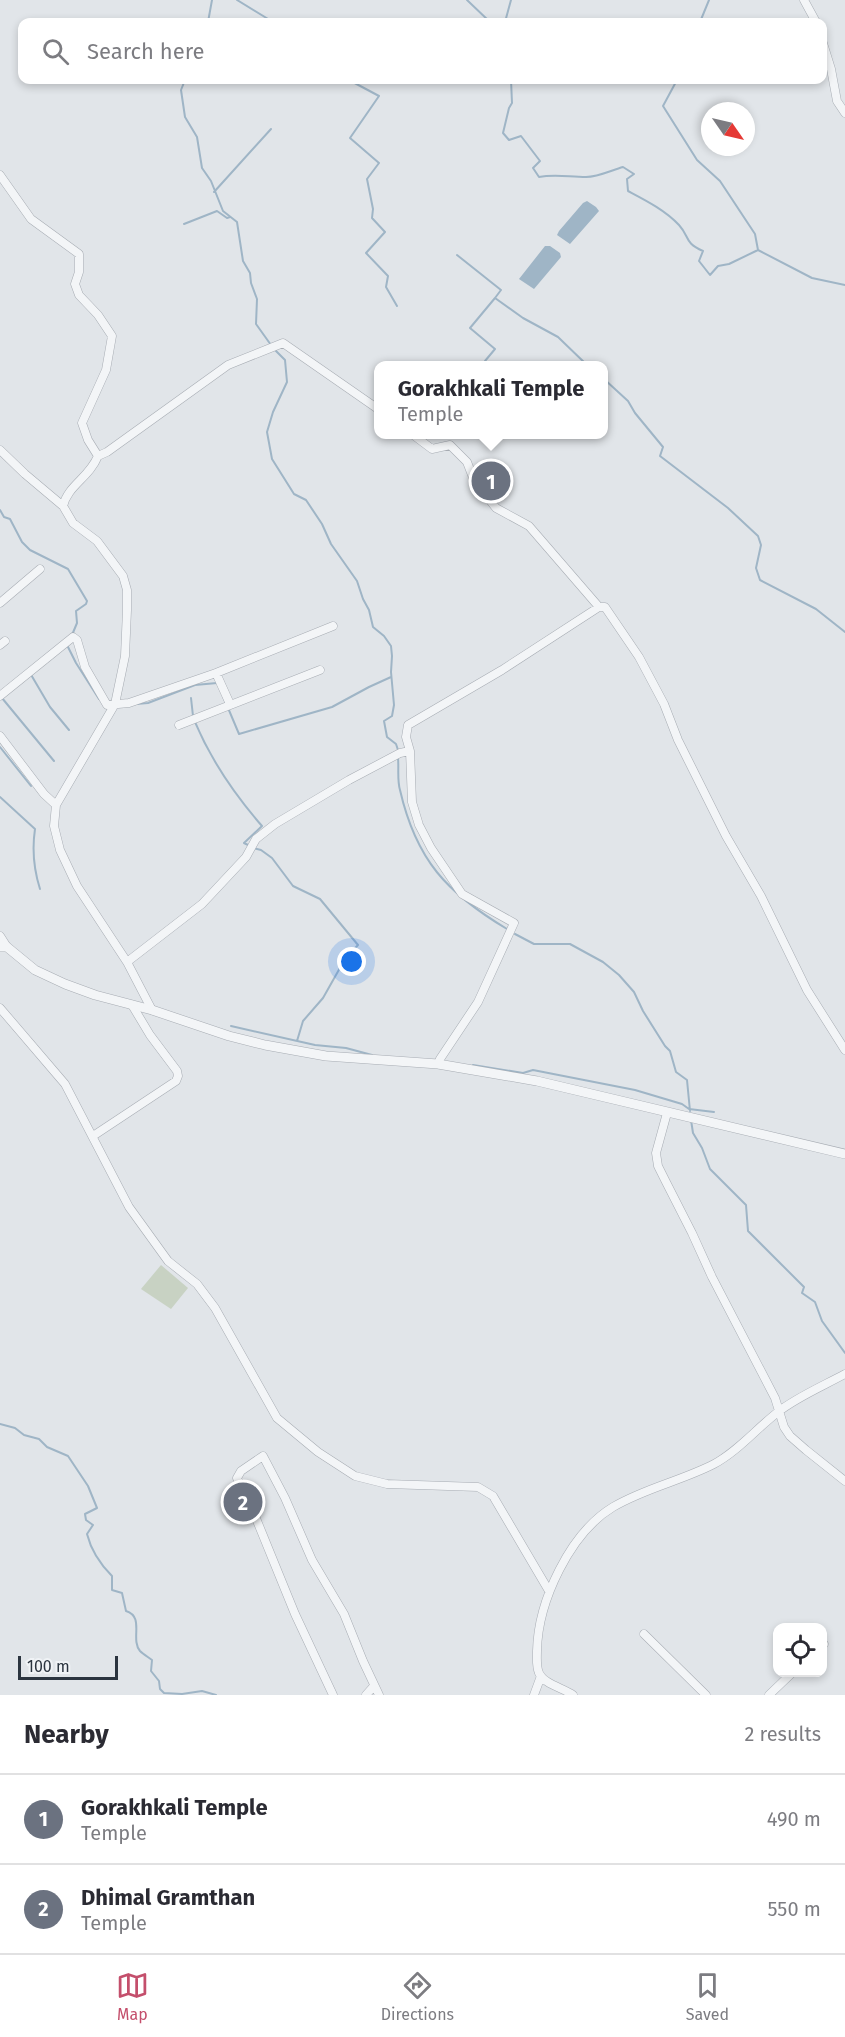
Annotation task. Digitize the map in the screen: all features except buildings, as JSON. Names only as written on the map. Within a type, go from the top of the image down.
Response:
[{"type":"street","points":[[804,0],[814,18]]},
{"type":"street","points":[[827,56],[837,101],[845,113]]},
{"type":"street","points":[[0,175],[31,219],[79,254],[79,272],[75,284],[79,296],[98,315],[112,336],[106,370],[82,423],[88,440],[98,456]]},
{"type":"street","points":[[63,506],[66,495],[87,476],[98,456],[107,452],[228,365],[283,343],[374,405]]},
{"type":"street","points":[[418,439],[432,449],[450,445],[467,462],[474,480],[496,508],[529,526],[599,607]]},
{"type":"street","points":[[0,450],[63,506],[73,523],[97,541],[123,576],[127,590],[125,656],[115,704],[56,805],[54,826],[60,850],[77,886],[127,962],[152,1010]]},
{"type":"street","points":[[0,603],[40,569]]},
{"type":"street","points":[[438,1064],[478,1002],[514,923],[462,894],[431,848],[419,825],[412,802],[410,751],[406,737],[408,725],[502,670],[599,607],[605,606],[639,657],[664,704],[678,741],[726,836],[761,896],[807,990],[845,1050]]},
{"type":"street","points":[[0,696],[73,637],[77,640],[85,667],[107,705],[129,703],[216,674],[333,626]]},
{"type":"street","points":[[179,725],[320,670]]},
{"type":"street","points":[[216,674],[230,704]]},
{"type":"street","points":[[0,736],[44,794],[56,805]]},
{"type":"street","points":[[127,962],[202,904],[246,857],[256,839],[275,824],[349,780],[400,753],[410,751]]},
{"type":"street","points":[[0,936],[3,947],[35,970],[65,984],[229,1036],[326,1056],[438,1064],[537,1081],[845,1154]]},
{"type":"street","points":[[93,1136],[176,1080],[178,1076],[177,1071],[150,1035],[132,1005]]},
{"type":"street","points":[[0,1008],[65,1084],[129,1207],[168,1261],[197,1284],[215,1308],[277,1418],[318,1452],[355,1476],[387,1484],[478,1487],[493,1496],[549,1591]]},
{"type":"street","points":[[668,1113],[656,1153],[658,1166],[775,1398],[784,1427],[790,1436],[845,1481]]},
{"type":"street","points":[[573,1695],[541,1676],[537,1667],[537,1632],[549,1591],[576,1542],[591,1523],[612,1508],[636,1496],[714,1464],[730,1454],[779,1411],[845,1374]]},
{"type":"street","points":[[333,1695],[295,1614],[254,1511],[237,1478],[241,1471],[263,1456],[285,1498],[312,1560],[344,1614],[379,1695]]},
{"type":"street","points":[[644,1634],[706,1695]]},
{"type":"street","points":[[534,1695],[541,1676]]},
{"type":"street","points":[[769,1695],[788,1677]]},
{"type":"street","points":[[366,1695],[374,1686]]},
{"type":"green space","points":[[161,1265],[188,1288],[171,1309],[141,1289]]},
{"type":"water","points":[[587,201],[599,211],[570,244],[557,235]]},
{"type":"water","points":[[545,246],[550,246],[560,253],[561,257],[534,289],[519,279]]},
{"type":"waterway","points":[[209,18],[212,0]]},
{"type":"waterway","points":[[237,0],[266,18]]},
{"type":"waterway","points":[[467,0],[486,18]]},
{"type":"waterway","points":[[506,18],[511,0]]},
{"type":"waterway","points":[[702,18],[709,0]]},
{"type":"waterway","points":[[183,84],[181,90],[185,117],[197,137],[202,168],[211,181],[223,211],[237,222],[243,261],[250,273],[257,299],[256,324],[271,345]]},
{"type":"waterway","points":[[356,84],[379,96],[350,138],[379,163],[367,179],[373,209],[372,218],[385,232],[366,253],[388,276],[386,287],[397,306]]},
{"type":"waterway","points":[[511,84],[512,103],[503,133],[509,140],[521,136],[540,161],[533,168],[539,177],[591,177],[623,167],[634,174],[627,179],[628,191],[661,210],[679,225],[690,242],[703,251],[699,261],[710,275],[718,266],[729,264],[758,250],[812,278],[845,285]]},
{"type":"waterway","points":[[675,84],[663,106],[697,160],[720,181],[755,234],[758,250]]},
{"type":"waterway","points":[[214,192],[271,129]]},
{"type":"waterway","points":[[184,224],[217,211],[227,218],[230,217]]},
{"type":"waterway","points":[[457,255],[501,290],[495,298],[523,318],[558,337],[583,361]]},
{"type":"waterway","points":[[485,361],[495,349],[470,328],[495,298]]},
{"type":"waterway","points":[[274,349],[285,360],[287,382],[273,412],[267,432],[272,459],[294,494],[306,500],[322,524],[331,544],[357,581],[369,610],[373,627],[391,646],[394,705],[392,716],[384,721],[387,737],[396,744],[398,750]]},
{"type":"waterway","points":[[608,383],[628,401],[663,447],[660,456],[728,508],[758,536],[761,545],[756,568],[760,580],[816,609],[845,632]]},
{"type":"waterway","points":[[0,510],[4,517],[10,519],[22,542],[30,550],[68,569],[87,601],[76,611],[77,623],[72,635]]},
{"type":"waterway","points":[[67,645],[99,699]]},
{"type":"waterway","points":[[30,673],[50,707],[69,730]]},
{"type":"waterway","points":[[223,696],[239,734],[332,707],[391,677]]},
{"type":"waterway","points":[[136,704],[148,703],[195,685],[217,683]]},
{"type":"waterway","points":[[2,698],[54,761]]},
{"type":"waterway","points":[[191,698],[193,716]]},
{"type":"waterway","points":[[195,722],[224,777],[262,826],[244,843],[248,845]]},
{"type":"waterway","points":[[0,747],[31,786]]},
{"type":"waterway","points":[[398,758],[399,786],[407,815],[425,855],[451,888],[486,916],[507,929]]},
{"type":"waterway","points":[[0,797],[35,829],[34,859],[40,889]]},
{"type":"waterway","points":[[253,848],[261,850],[272,858],[293,886],[320,899],[358,945],[345,959],[323,998],[303,1021],[297,1041]]},
{"type":"waterway","points":[[515,934],[534,944],[570,944],[603,962],[619,975],[634,992],[643,1011],[670,1051],[676,1072],[687,1080],[690,1111]]},
{"type":"waterway","points":[[231,1026],[372,1055]]},
{"type":"waterway","points":[[473,1065],[523,1073],[533,1070],[635,1090],[682,1104],[689,1109],[714,1112]]},
{"type":"waterway","points":[[691,1120],[693,1133],[710,1169],[746,1205],[748,1231],[804,1287],[802,1293],[815,1302],[822,1321],[845,1353]]},
{"type":"waterway","points":[[0,1424],[39,1439],[47,1447],[68,1456],[88,1486],[97,1508],[85,1514],[86,1520],[93,1525],[87,1534],[91,1546],[112,1576],[112,1590],[122,1593],[126,1611],[135,1618],[137,1646],[152,1660],[151,1671],[159,1681],[160,1689],[164,1693],[182,1694],[202,1691],[216,1695]]},
{"type":"place","name":"Gorakhkali Temple","points":[[491,481]]},
{"type":"place","name":"Dhimal Gramthan","points":[[243,1502]]}]
